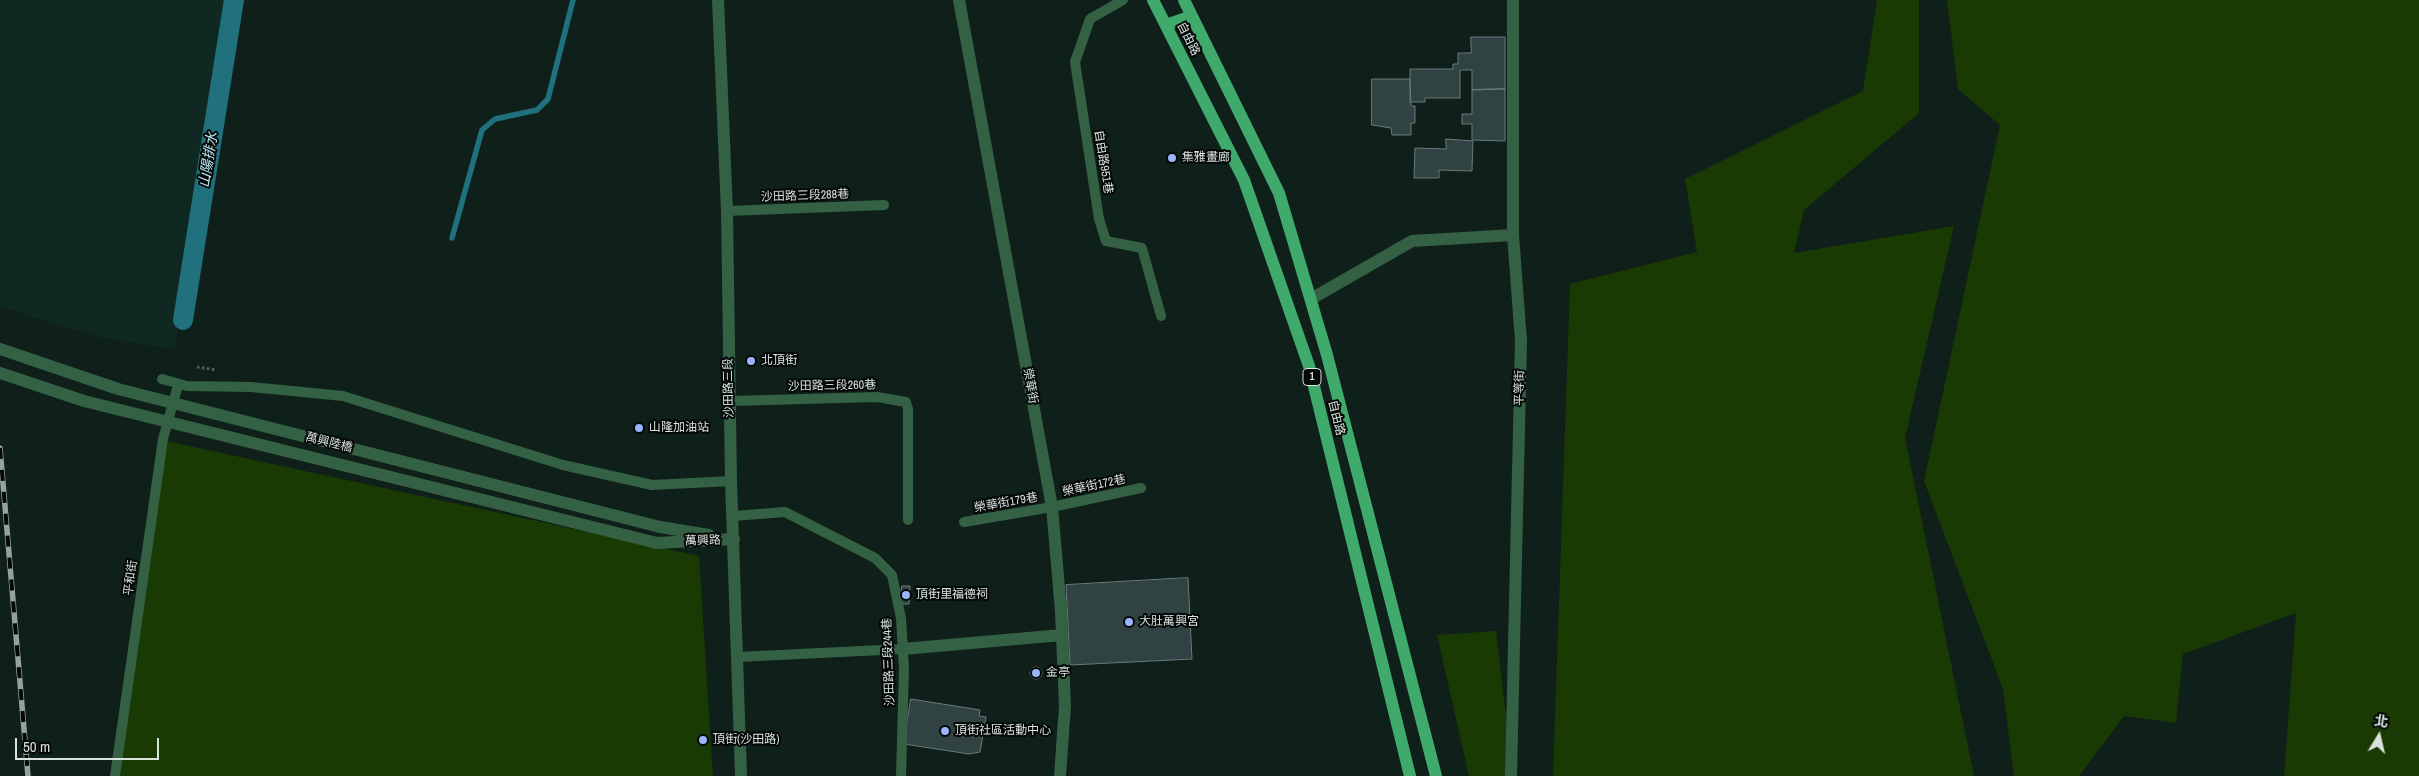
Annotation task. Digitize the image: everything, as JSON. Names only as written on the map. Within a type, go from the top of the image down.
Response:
[{"type":"main road","name":"自由路","points":[[1153,0],[1244,180],[1309,366],[1410,776]]},
{"type":"main road","name":"自由路","points":[[1184,0],[1279,193],[1311,299],[1436,776]]},
{"type":"main road","points":[[1166,25],[1192,16]]},
{"type":"street","name":"沙田路三段","points":[[718,0],[727,211],[731,481],[741,776]]},
{"type":"street","name":"榮華街","points":[[959,0],[1052,508],[1062,635],[1065,706],[1060,776]]},
{"type":"street","name":"平等街","points":[[1511,776],[1521,341],[1513,235],[1513,0]]},
{"type":"street","points":[[1311,299],[1412,241],[1513,235]]},
{"type":"street","name":"萬興陸橋","points":[[0,350],[118,389],[660,527]]},
{"type":"street","name":"萬興陸橋","points":[[0,373],[84,401],[657,543]]},
{"type":"street","name":"萬興路","points":[[660,527],[734,540]]},
{"type":"street","name":"萬興路","points":[[657,543],[734,540]]},
{"type":"street","points":[[903,649],[1062,635]]},
{"type":"lane","name":"自由路951巷","points":[[1123,0],[1090,19],[1075,62],[1099,219],[1106,241],[1142,248],[1162,316]]},
{"type":"lane","name":"沙田路三段288巷","points":[[727,211],[884,205]]},
{"type":"lane","points":[[162,379],[178,384],[251,387],[343,396],[563,465],[652,485],[731,481]]},
{"type":"lane","name":"平和街","points":[[115,776],[163,439],[178,384]]},
{"type":"lane","name":"沙田路三段260巷","points":[[730,400],[877,398],[906,402],[908,409],[908,520]]},
{"type":"lane","name":"榮華街172巷","points":[[1052,508],[1141,488]]},
{"type":"lane","name":"榮華街179巷","points":[[964,522],[1052,508]]},
{"type":"lane","name":"沙田路三段244巷","points":[[732,516],[785,512],[875,558],[892,575],[901,618],[903,649],[901,776]]},
{"type":"lane","points":[[738,657],[903,649]]},
{"type":"shaded area","points":[[0,0],[233,0],[175,350],[99,337],[0,307]]},
{"type":"green space","points":[[1877,0],[1919,0],[1919,113],[1804,210],[1794,253],[1954,226],[1905,438],[1974,776],[1553,776],[1570,284],[1697,252],[1685,179],[1863,91]]},
{"type":"green space","points":[[1947,0],[2419,0],[2419,776],[2284,776],[2296,613],[2183,654],[2176,723],[2124,716],[2079,776],[2014,776],[2003,689],[1924,481],[2000,125],[1958,89]]},
{"type":"green space","points":[[166,441],[699,556],[713,776],[118,776]]},
{"type":"green space","points":[[1496,631],[1513,776],[1469,776],[1437,635]]},
{"type":"building","points":[[1471,37],[1505,37],[1505,89],[1472,90],[1472,70],[1460,70],[1460,98],[1425,98],[1425,102],[1410,102],[1410,69],[1453,69],[1453,64],[1458,64],[1458,53],[1471,53]]},
{"type":"building","points":[[1372,79],[1410,79],[1411,106],[1415,106],[1415,123],[1411,123],[1411,135],[1392,135],[1391,128],[1372,125]]},
{"type":"building","points":[[1505,89],[1505,141],[1472,140],[1472,124],[1462,124],[1462,114],[1472,114],[1472,90]]},
{"type":"building","points":[[1446,139],[1473,141],[1472,171],[1439,170],[1439,178],[1414,178],[1415,148],[1446,149]]},
{"type":"building","name":"大肚萬興宮","points":[[1188,578],[1192,659],[1070,665],[1066,585]]},
{"type":"building","name":"頂街里福德祠","points":[[902,586],[910,586],[909,604],[901,604]]},
{"type":"building","name":"金亭","points":[[1034,667],[1038,667],[1042,673],[1038,679],[1034,679],[1030,675],[1030,671]]},
{"type":"building","name":"頂街社區活動中心","points":[[911,699],[980,710],[979,716],[986,717],[980,752],[969,754],[904,744]]},
{"type":"waterway","name":"山陽排水","points":[[183,320],[234,0]]},
{"type":"waterway","points":[[452,238],[482,130],[495,119],[537,110],[548,99],[573,0]]},
{"type":"railway","points":[[0,448],[28,776]]},
{"type":"place","name":"集雅畫廊","points":[[1172,158]]},
{"type":"place","name":"北頂街","points":[[751,361]]},
{"type":"place","name":"山隆加油站","points":[[639,428]]},
{"type":"place","name":"頂街里福德祠","points":[[906,595]]},
{"type":"place","name":"大肚萬興宮","points":[[1129,622]]},
{"type":"place","name":"金亭","points":[[1036,673]]},
{"type":"place","name":"頂街社區活動中心","points":[[945,731]]},
{"type":"place","name":"頂街(沙田路)","points":[[703,740]]}]
